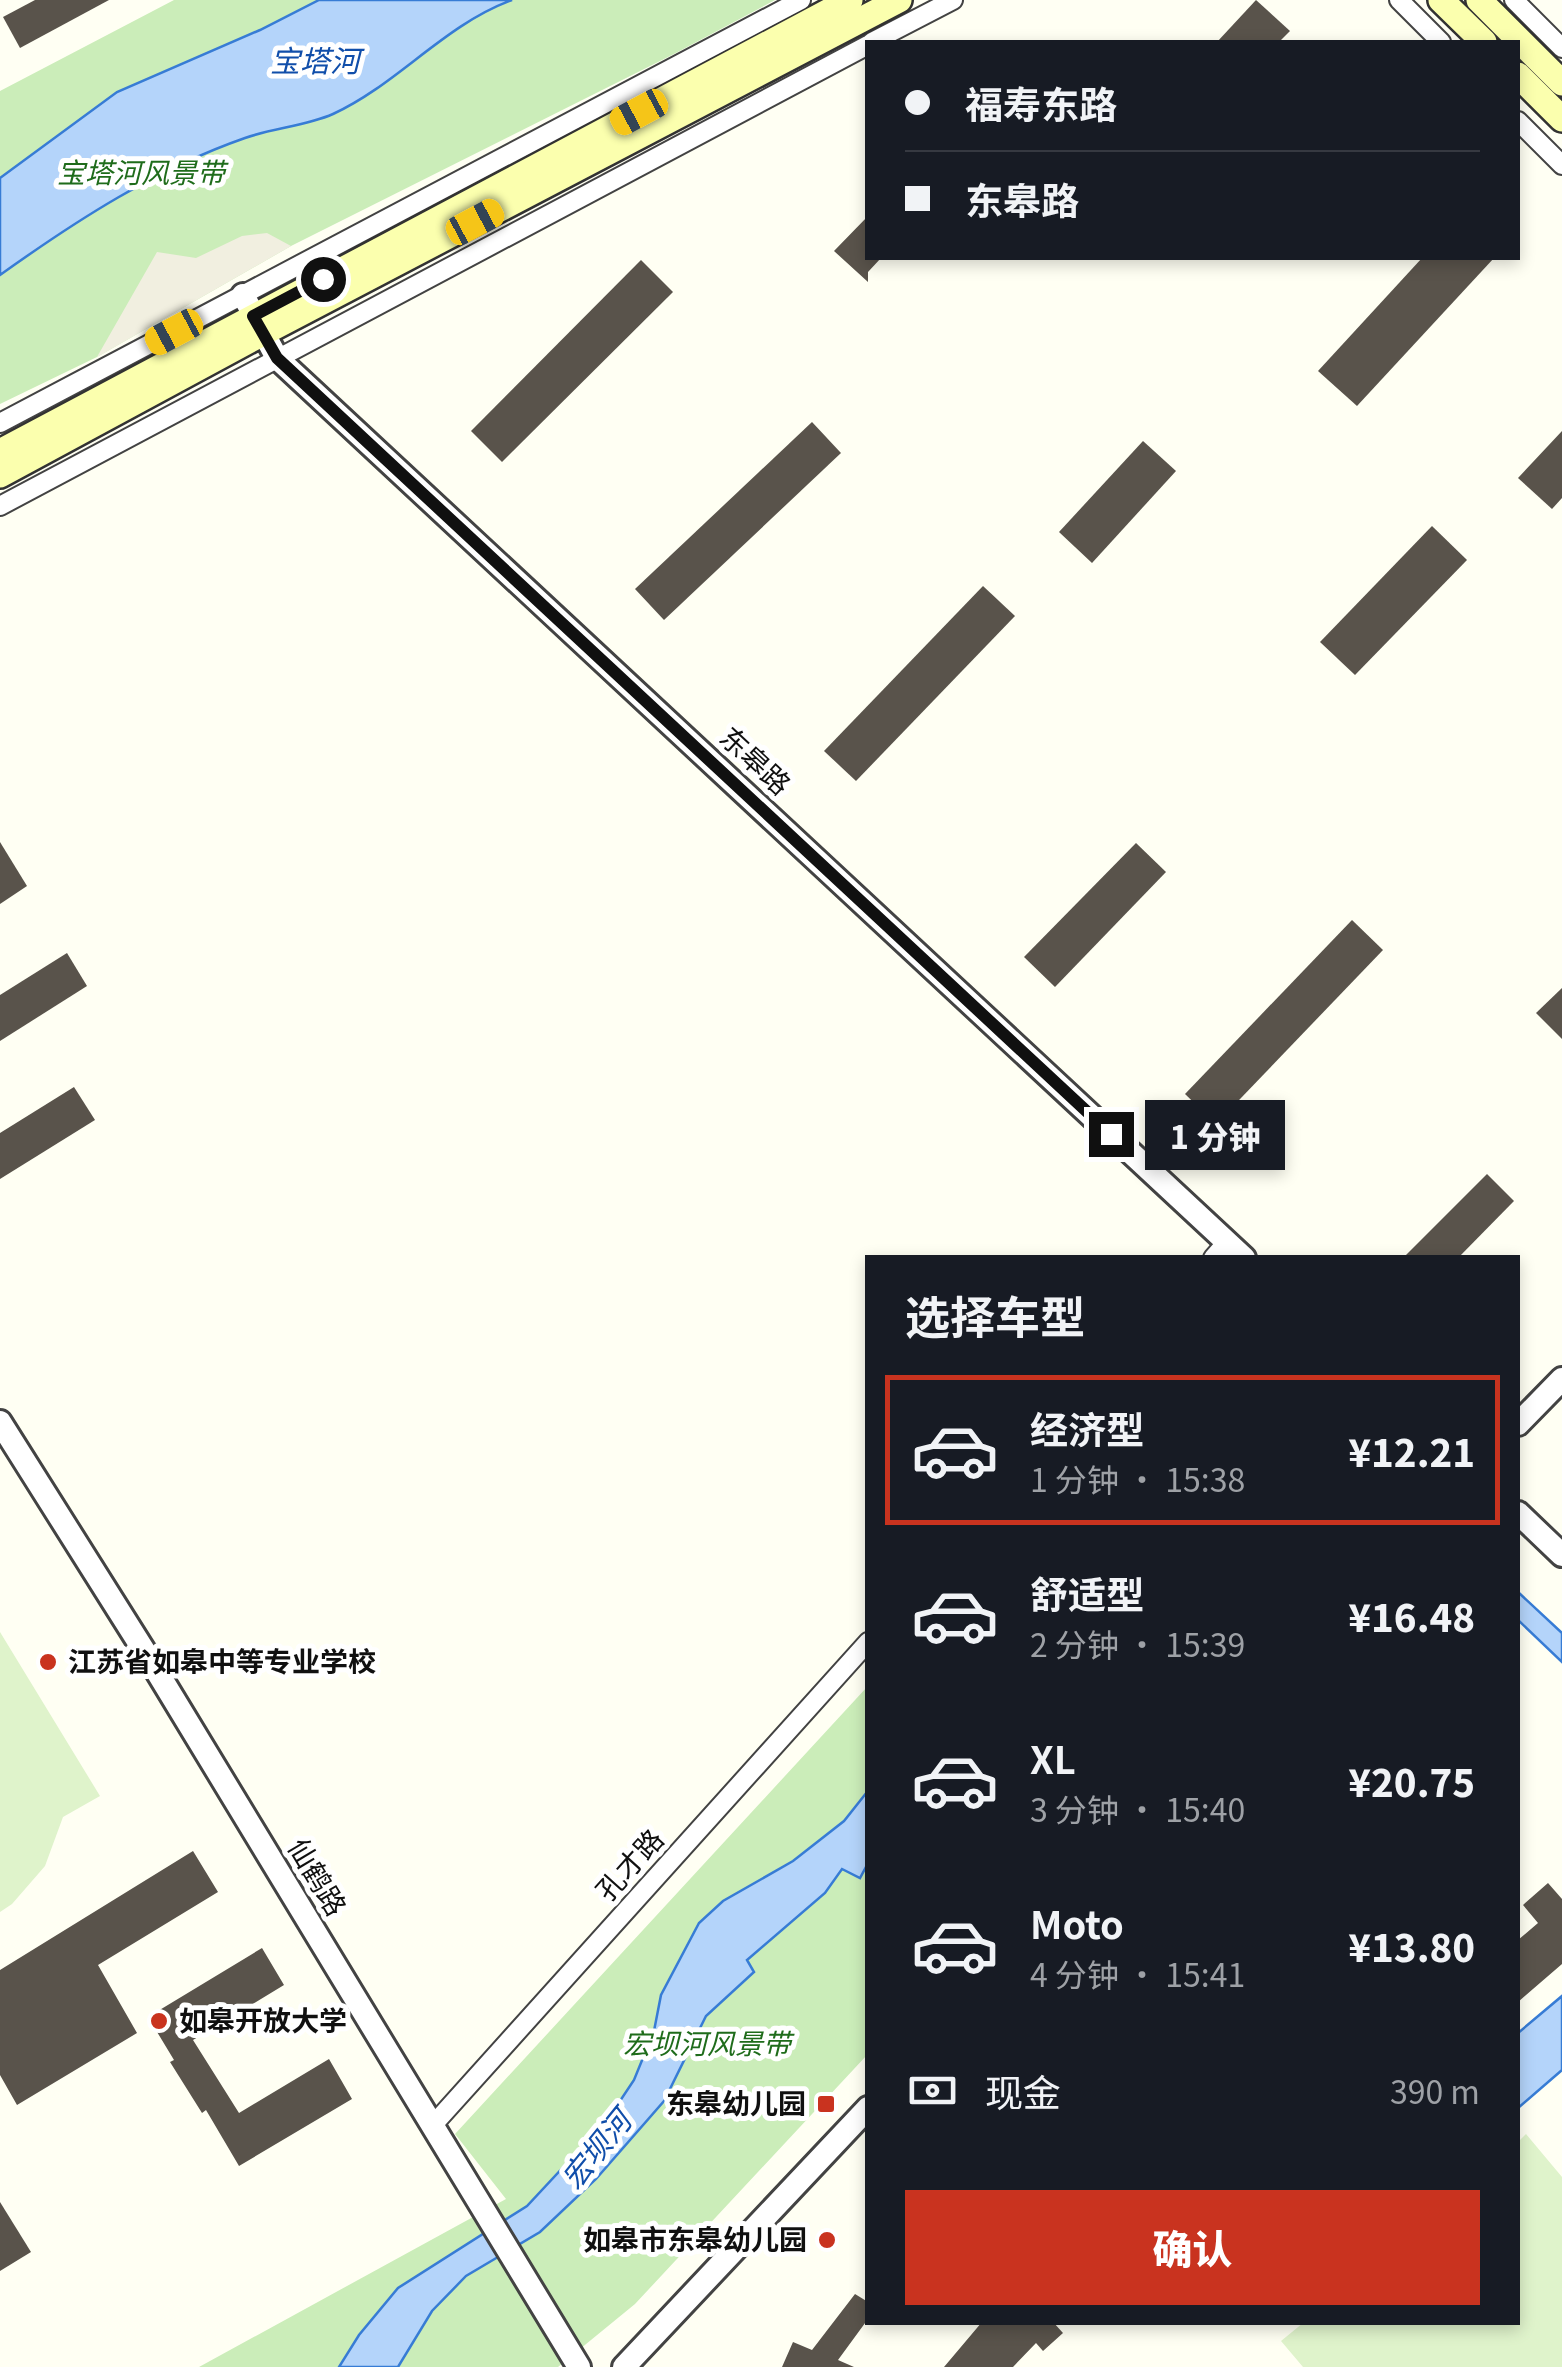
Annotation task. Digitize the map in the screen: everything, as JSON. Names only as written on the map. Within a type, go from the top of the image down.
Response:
[{"type":"main road","points":[[0,452],[850,0]]},
{"type":"main road","points":[[0,475],[253,315],[899,0]]},
{"type":"main road","points":[[1441,0],[1482,40]]},
{"type":"main road","points":[[1479,0],[1519,40]]},
{"type":"main road","points":[[1520,41],[1562,83]]},
{"type":"main road","points":[[1520,77],[1562,119]]},
{"type":"street","points":[[0,424],[253,315],[801,0]]},
{"type":"street","points":[[878,40],[953,0]]},
{"type":"street","points":[[1399,0],[1439,40]]},
{"type":"street","points":[[1514,0],[1562,48]]},
{"type":"street","points":[[0,506],[865,47]]},
{"type":"street","points":[[1520,122],[1562,165]]},
{"type":"street","name":"东皋路","points":[[253,315],[277,358],[1228,1252]]},
{"type":"street","points":[[1520,1422],[1562,1379]]},
{"type":"street","name":"仙鹤路","points":[[0,1422],[579,2367]]},
{"type":"street","points":[[1520,1515],[1562,1555]]},
{"type":"street","name":"孔才路","points":[[433,2125],[865,1645]]},
{"type":"street","points":[[624,2367],[865,2111]]},
{"type":"green space","name":"宝塔河风景带","points":[[174,0],[775,0],[291,246],[97,357],[0,404],[0,91]]},
{"type":"green space","points":[[0,1632],[100,1796],[63,1817],[45,1866],[0,1912]]},
{"type":"green space","name":"宏坝河风景带","points":[[865,1689],[865,2057],[635,2304],[558,2367],[199,2367],[506,2199],[455,2134]]},
{"type":"green space","points":[[1526,2134],[1562,2177],[1562,2367],[1303,2367],[1281,2341],[1301,2325],[1520,2325],[1520,2140]]},
{"type":"shaded area","points":[[267,233],[291,246],[97,357],[157,252],[196,258],[242,236]]},
{"type":"water","name":"宝塔河","points":[[319,0],[512,0],[464,24],[357,102],[323,118],[245,138],[149,180],[0,275],[0,178],[117,92]]},
{"type":"water","points":[[1520,1594],[1562,1633],[1562,1662],[1520,1622]]},
{"type":"water","name":"宏坝河","points":[[865,1795],[865,1869],[860,1878],[842,1869],[825,1893],[747,1960],[754,1972],[706,2016],[664,2101],[596,2179],[540,2232],[466,2276],[432,2311],[398,2367],[339,2367],[359,2335],[398,2288],[527,2206],[608,2119],[634,2080],[654,2031],[661,1995],[699,1923],[723,1901],[793,1861],[844,1821]]},
{"type":"water","points":[[1562,1996],[1562,2070],[1520,2106],[1520,2031]]},
{"type":"building","points":[[35,0],[109,0],[20,48],[3,17]]},
{"type":"building","points":[[1256,0],[1290,31],[1281,40],[1219,40]]},
{"type":"building","points":[[865,219],[865,260],[879,260],[868,272],[868,282],[834,251]]},
{"type":"building","points":[[641,260],[673,292],[502,462],[471,431]]},
{"type":"building","points":[[1420,260],[1492,260],[1357,406],[1318,371]]},
{"type":"building","points":[[812,422],[841,453],[664,620],[635,589]]},
{"type":"building","points":[[1562,431],[1562,498],[1552,509],[1518,478]]},
{"type":"building","points":[[1143,441],[1176,471],[1092,563],[1059,532]]},
{"type":"building","points":[[1432,526],[1467,560],[1355,675],[1320,642]]},
{"type":"building","points":[[983,586],[1015,616],[856,781],[824,751]]},
{"type":"building","points":[[0,842],[27,886],[0,904]]},
{"type":"building","points":[[1136,843],[1166,872],[1055,987],[1024,957]]},
{"type":"building","points":[[1352,920],[1383,950],[1216,1124],[1185,1094]]},
{"type":"building","points":[[67,953],[87,986],[0,1041],[0,995]]},
{"type":"building","points":[[1562,988],[1562,1039],[1536,1013]]},
{"type":"building","points":[[74,1087],[95,1120],[0,1179],[0,1133]]},
{"type":"building","points":[[1487,1174],[1514,1201],[1461,1255],[1406,1255]]},
{"type":"building","points":[[193,1851],[218,1892],[98,1965],[137,2033],[17,2105],[0,2075],[0,1970]]},
{"type":"building","points":[[1548,1883],[1562,1899],[1562,1964],[1520,2000],[1520,1938],[1538,1923],[1523,1905]]},
{"type":"building","points":[[262,1948],[284,1985],[193,2040],[239,2113],[329,2059],[352,2099],[239,2166],[206,2110],[202,2113],[170,2062],[174,2060],[148,2017]]},
{"type":"building","points":[[0,2202],[31,2252],[0,2271]]},
{"type":"building","points":[[855,2294],[865,2300],[865,2323],[838,2360],[854,2367],[782,2367],[793,2342],[812,2350]]},
{"type":"building","points":[[979,2325],[1056,2325],[1063,2333],[1043,2351],[1036,2343],[1013,2367],[944,2367]]},
{"type":"place","name":"江苏省如皋中等专业学校","points":[[48,1662]]},
{"type":"place","name":"如皋开放大学","points":[[159,2021]]},
{"type":"place","name":"东皋幼儿园","points":[[826,2104]]},
{"type":"place","name":"如皋市东皋幼儿园","points":[[827,2240]]},
{"type":"route","points":[[323,279],[253,316],[277,358],[1111,1134]]}]
